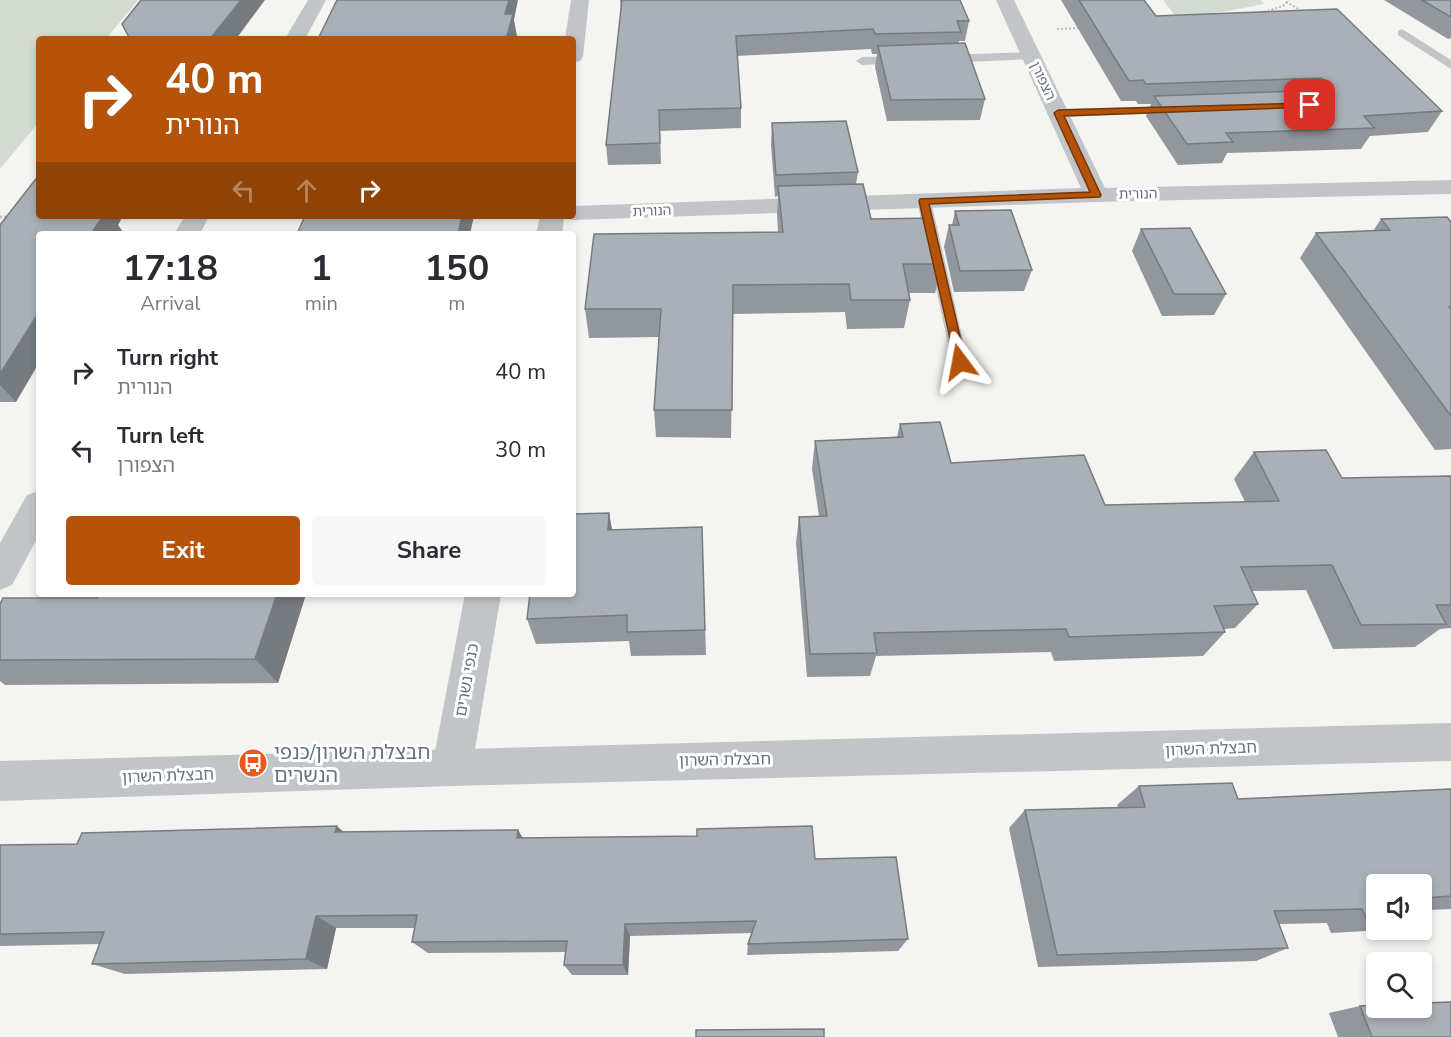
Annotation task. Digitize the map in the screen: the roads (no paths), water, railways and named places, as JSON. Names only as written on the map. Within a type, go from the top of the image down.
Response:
[{"type":"street","points":[[297,36],[317,0]]},
{"type":"street","points":[[576,36],[580,0]]},
{"type":"street","name":"הצפורן","points":[[1005,0],[1096,195]]},
{"type":"street","name":"הנורית","points":[[576,213],[1096,195],[1451,187]]},
{"type":"street","points":[[0,575],[36,509]]},
{"type":"street","name":"כנפי נשרים","points":[[452,767],[482,597]]},
{"type":"street","name":"חבצלת השרון","points":[[0,781],[452,767],[1451,742]]},
{"type":"lane","points":[[1402,33],[1451,65]]},
{"type":"lane","points":[[862,61],[1032,56]]},
{"type":"lane","points":[[1058,113],[1184,109]]},
{"type":"lane","points":[[924,201],[960,362]]},
{"type":"place","name":"חבצלת השרון/כנפי הנשרים","points":[[253,763]]}]
